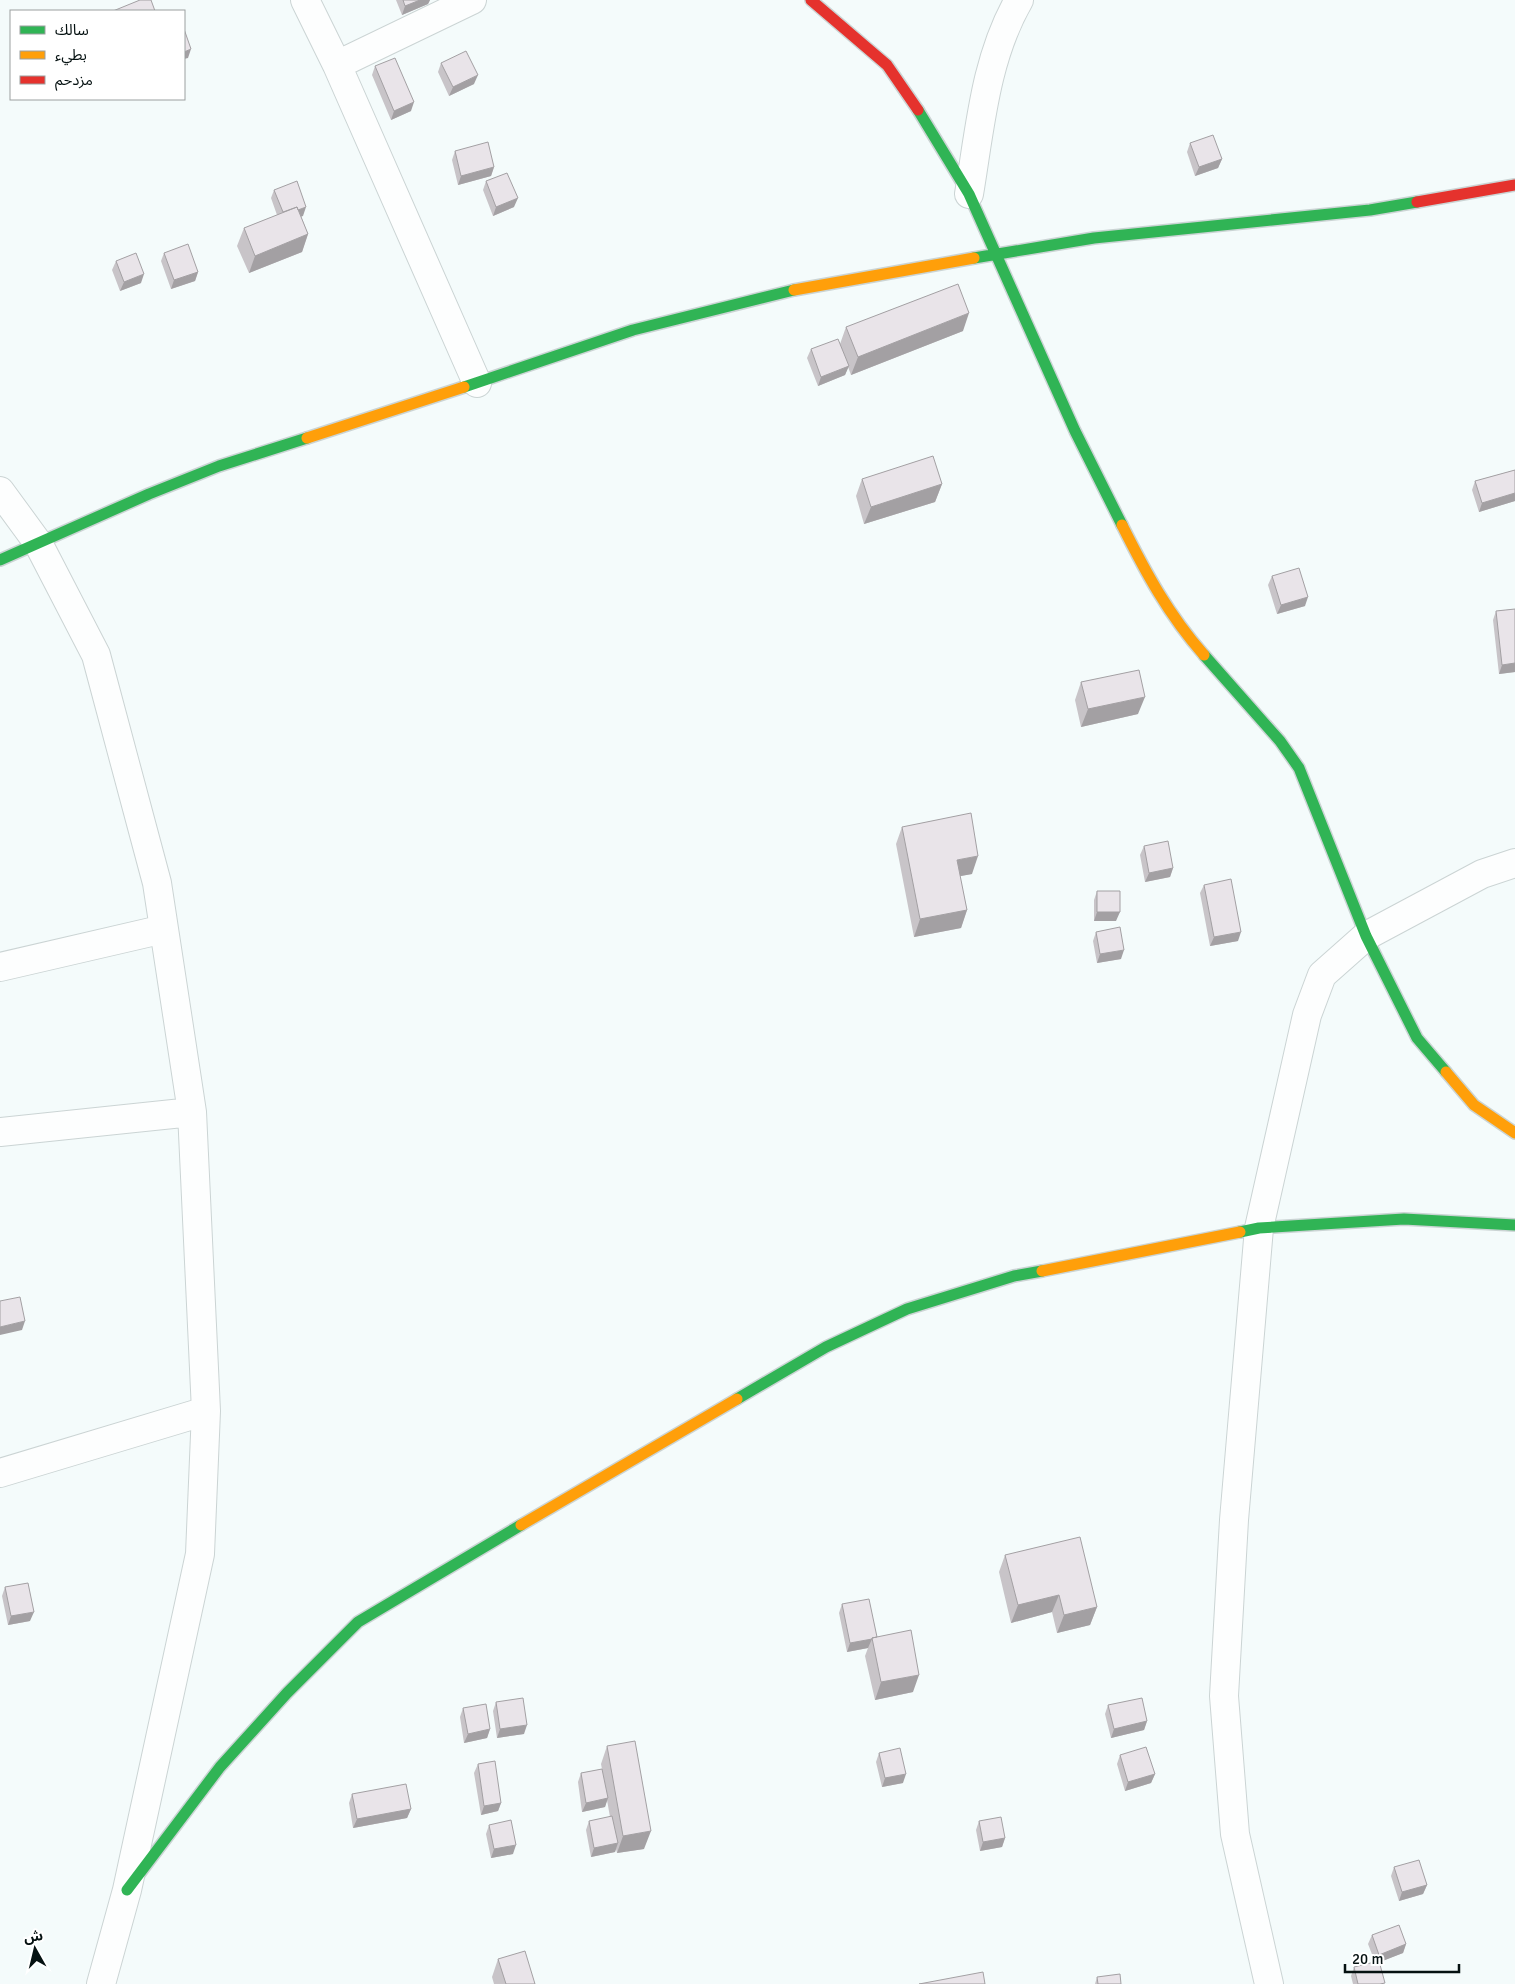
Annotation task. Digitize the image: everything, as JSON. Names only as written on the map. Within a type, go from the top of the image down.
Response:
[{"type":"street","points":[[306,0],[337,65],[477,383]]},
{"type":"street","points":[[337,65],[472,0]]},
{"type":"street","points":[[811,0],[887,66],[910,97],[969,194],[1075,431],[1148,578],[1185,633],[1280,741],[1299,768],[1366,936],[1417,1038],[1474,1105],[1515,1133]]},
{"type":"street","points":[[969,194],[992,65],[1011,15],[1019,0]]},
{"type":"street","points":[[0,560],[149,494],[219,466],[477,383],[633,330],[810,286],[1094,238],[1370,210],[1515,186]]},
{"type":"street","points":[[0,491],[38,543],[96,655],[157,883],[192,1112],[206,1411],[200,1554],[127,1890],[101,1984]]},
{"type":"street","points":[[1269,1984],[1235,1834],[1224,1696],[1234,1520],[1258,1228],[1307,1015],[1322,975],[1366,936],[1482,874],[1515,863]]},
{"type":"street","points":[[0,967],[164,929]]},
{"type":"street","points":[[0,1132],[192,1112]]},
{"type":"street","points":[[127,1890],[220,1767],[287,1693],[358,1622],[826,1346],[907,1308],[1014,1276],[1258,1228],[1404,1219],[1515,1225]]},
{"type":"street","points":[[0,1472],[206,1411]]},
{"type":"building","points":[[140,0],[151,0],[155,10],[115,10]]},
{"type":"building","points":[[403,0],[420,0],[405,6]]},
{"type":"building","points":[[185,32],[191,49],[185,52]]},
{"type":"building","points":[[466,51],[478,75],[453,87],[441,63]]},
{"type":"building","points":[[395,58],[414,102],[394,111],[375,66]]},
{"type":"building","points":[[1213,135],[1222,159],[1199,167],[1190,143]]},
{"type":"building","points":[[488,142],[494,167],[461,176],[455,151]]},
{"type":"building","points":[[507,173],[518,198],[496,207],[486,181]]},
{"type":"building","points":[[297,181],[306,207],[298,210],[297,207],[283,212],[274,190]]},
{"type":"building","points":[[297,207],[308,234],[255,256],[244,228]]},
{"type":"building","points":[[188,244],[198,272],[174,280],[164,253]]},
{"type":"building","points":[[136,253],[144,274],[124,282],[116,261]]},
{"type":"building","points":[[958,284],[969,313],[858,357],[846,327]]},
{"type":"building","points":[[838,339],[849,366],[821,377],[811,349]]},
{"type":"building","points":[[933,456],[942,484],[871,507],[862,479]]},
{"type":"building","points":[[1515,470],[1515,493],[1482,503],[1475,481]]},
{"type":"building","points":[[1299,568],[1308,597],[1281,605],[1272,576]]},
{"type":"building","points":[[1515,609],[1515,663],[1502,665],[1496,611]]},
{"type":"building","points":[[1139,670],[1145,697],[1088,709],[1081,682]]},
{"type":"building","points":[[971,813],[978,856],[957,860],[967,910],[920,919],[902,827]]},
{"type":"building","points":[[1168,841],[1173,868],[1149,873],[1144,846]]},
{"type":"building","points":[[1231,879],[1241,932],[1214,937],[1204,885]]},
{"type":"building","points":[[1097,891],[1120,891],[1120,912],[1097,912]]},
{"type":"building","points":[[1120,927],[1124,950],[1100,954],[1096,932]]},
{"type":"building","points":[[20,1297],[25,1321],[0,1327],[0,1301]]},
{"type":"building","points":[[1080,1537],[1097,1607],[1064,1615],[1059,1595],[1018,1605],[1005,1555]]},
{"type":"building","points":[[28,1583],[34,1612],[11,1616],[5,1587]]},
{"type":"building","points":[[869,1599],[877,1637],[850,1643],[842,1604]]},
{"type":"building","points":[[911,1630],[919,1675],[881,1682],[872,1638]]},
{"type":"building","points":[[523,1698],[527,1725],[500,1729],[496,1702]]},
{"type":"building","points":[[1142,1698],[1147,1721],[1114,1729],[1108,1705]]},
{"type":"building","points":[[486,1704],[490,1729],[468,1734],[463,1708]]},
{"type":"building","points":[[635,1741],[651,1831],[623,1836],[607,1746]]},
{"type":"building","points":[[1146,1747],[1155,1774],[1128,1782],[1120,1755]]},
{"type":"building","points":[[900,1748],[906,1774],[885,1778],[879,1753]]},
{"type":"building","points":[[495,1761],[501,1803],[484,1806],[478,1764]]},
{"type":"building","points":[[602,1769],[608,1798],[586,1803],[581,1773]]},
{"type":"building","points":[[406,1784],[411,1809],[357,1819],[352,1794]]},
{"type":"building","points":[[612,1816],[618,1843],[594,1848],[589,1821]]},
{"type":"building","points":[[1001,1817],[1005,1838],[983,1842],[979,1821]]},
{"type":"building","points":[[511,1820],[516,1845],[494,1849],[489,1825]]},
{"type":"building","points":[[1419,1860],[1427,1885],[1402,1892],[1394,1867]]},
{"type":"building","points":[[1399,1925],[1406,1944],[1379,1955],[1372,1935]]},
{"type":"building","points":[[525,1951],[535,1984],[506,1984],[498,1959]]},
{"type":"building","points":[[1379,1961],[1385,1983],[1358,1984],[1354,1967]]},
{"type":"building","points":[[983,1972],[985,1984],[919,1984]]},
{"type":"building","points":[[1120,1974],[1121,1984],[1098,1984],[1097,1977]]},
{"type":"traffic: fast","points":[[918,110],[969,194],[1075,431],[1122,525]]},
{"type":"traffic: fast","points":[[974,258],[1094,238],[1370,210],[1417,202]]},
{"type":"traffic: fast","points":[[464,387],[633,330],[794,290]]},
{"type":"traffic: fast","points":[[0,560],[149,494],[219,466],[307,438]]},
{"type":"traffic: fast","points":[[1204,655],[1280,741],[1299,768],[1366,936],[1417,1038],[1446,1072]]},
{"type":"traffic: fast","points":[[1240,1232],[1259,1228],[1404,1219],[1515,1225]]},
{"type":"traffic: fast","points":[[737,1399],[826,1347],[907,1309],[1014,1276],[1042,1271]]},
{"type":"traffic: fast","points":[[127,1890],[220,1767],[287,1693],[358,1622],[521,1525]]},
{"type":"traffic: slow","points":[[794,290],[974,258]]},
{"type":"traffic: slow","points":[[307,438],[464,387]]},
{"type":"traffic: slow","points":[[1122,525],[1158,593],[1179,624],[1204,655]]},
{"type":"traffic: slow","points":[[1446,1072],[1474,1105],[1515,1133]]},
{"type":"traffic: slow","points":[[1042,1271],[1240,1232]]},
{"type":"traffic: slow","points":[[521,1525],[737,1399]]},
{"type":"traffic: jam","points":[[811,0],[887,65],[918,110]]},
{"type":"traffic: jam","points":[[1417,202],[1515,185]]}]
